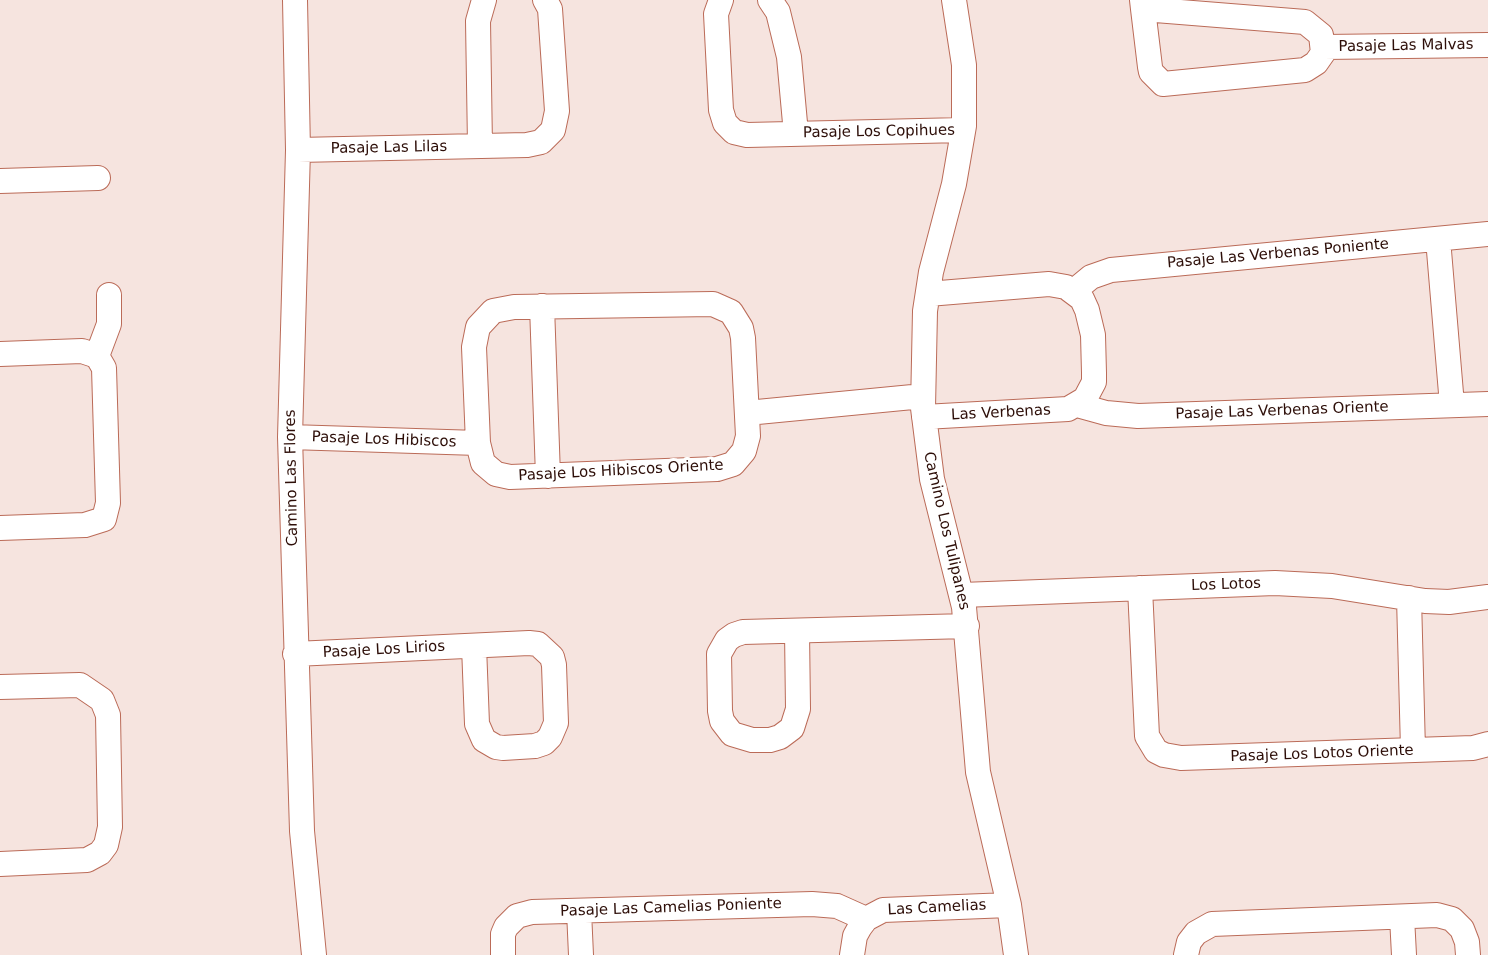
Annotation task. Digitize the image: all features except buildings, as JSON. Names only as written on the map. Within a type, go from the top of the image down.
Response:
[{"type":"street","name":"Camino Las Flores","points":[[295,0],[298,150],[290,437],[302,831],[314,955]]},
{"type":"street","points":[[480,146],[478,21],[484,0]]},
{"type":"street","name":"Pasaje Las Lilas","points":[[298,150],[534,144],[547,138],[553,130],[557,111],[550,9],[545,0]]},
{"type":"street","name":"Pasaje Los Copihues","points":[[721,0],[716,14],[721,110],[725,123],[741,135],[963,130]]},
{"type":"street","name":"Pasaje Los Copihues","points":[[770,0],[778,12],[789,57],[796,134]]},
{"type":"street","name":"Camino Los Tulipanes","points":[[954,0],[964,65],[963,130],[954,184],[939,234],[928,294],[922,360],[924,406],[932,479],[962,595],[967,626],[978,772],[1009,904],[1016,955]]},
{"type":"street","name":"Pasaje Las Malvas","points":[[1142,5],[1305,22],[1317,29],[1324,47],[1316,63],[1305,70],[1169,85],[1158,81],[1151,72],[1142,5]]},
{"type":"street","name":"Pasaje Las Malvas","points":[[1324,47],[1488,45]]},
{"type":"street","points":[[0,181],[98,178]]},
{"type":"street","name":"Pasaje Las Verbenas Poniente","points":[[1074,291],[1091,277],[1111,270],[1488,234]]},
{"type":"street","points":[[1438,239],[1452,405]]},
{"type":"street","points":[[928,294],[1049,284],[1058,284],[1074,291],[1087,309],[1094,350],[1094,382],[1085,399],[1077,405]]},
{"type":"street","points":[[97,356],[109,324],[109,296]]},
{"type":"street","name":"Pasaje Los Hibiscos Oriente","points":[[712,304],[731,312],[741,328],[748,436],[744,452],[733,464],[725,468],[548,476],[502,476],[489,470],[479,454],[478,443],[474,347],[478,327],[485,318],[503,307],[542,306],[712,304]]},
{"type":"street","points":[[542,306],[548,476]]},
{"type":"street","points":[[0,354],[82,351],[97,356],[104,368],[108,502],[104,519],[86,525],[0,528]]},
{"type":"street","name":"Pasaje Las Verbenas Oriente","points":[[1077,405],[1106,413],[1138,416],[1488,404]]},
{"type":"street","name":"Las Verbenas","points":[[924,406],[1059,410],[1077,405]]},
{"type":"street","points":[[747,412],[924,406]]},
{"type":"street","name":"Pasaje Los Hibiscos","points":[[290,437],[478,443]]},
{"type":"street","name":"Los Lotos","points":[[962,595],[1304,584],[1449,602],[1488,597]]},
{"type":"street","name":"Pasaje Los Lotos Oriente","points":[[1140,588],[1146,727],[1147,736],[1156,751],[1172,758],[1182,758],[1473,748],[1488,744]]},
{"type":"street","points":[[1409,598],[1413,750]]},
{"type":"street","points":[[797,631],[798,710],[792,728],[780,737],[770,740],[752,740],[732,734],[722,721],[720,711],[719,654],[727,640],[743,632],[967,626]]},
{"type":"street","name":"Pasaje Los Lirios","points":[[295,654],[529,643],[538,645],[552,657],[556,723],[550,737],[544,743],[536,746],[496,747],[484,740],[477,724],[474,646]]},
{"type":"street","points":[[0,687],[80,685],[102,700],[108,715],[110,827],[106,845],[100,853],[87,860],[0,864]]},
{"type":"street","name":"Pasaje Las Camelias Poniente","points":[[502,955],[503,934],[506,927],[517,916],[532,912],[824,904],[852,911],[866,919]]},
{"type":"street","name":"Las Camelias","points":[[866,919],[883,910],[1009,904]]},
{"type":"street","points":[[579,911],[581,955]]},
{"type":"street","points":[[1186,955],[1189,942],[1196,933],[1212,924],[1437,915],[1452,919],[1466,935],[1468,955]]},
{"type":"street","points":[[1402,917],[1404,955]]},
{"type":"street","points":[[852,955],[855,936],[866,919]]}]
